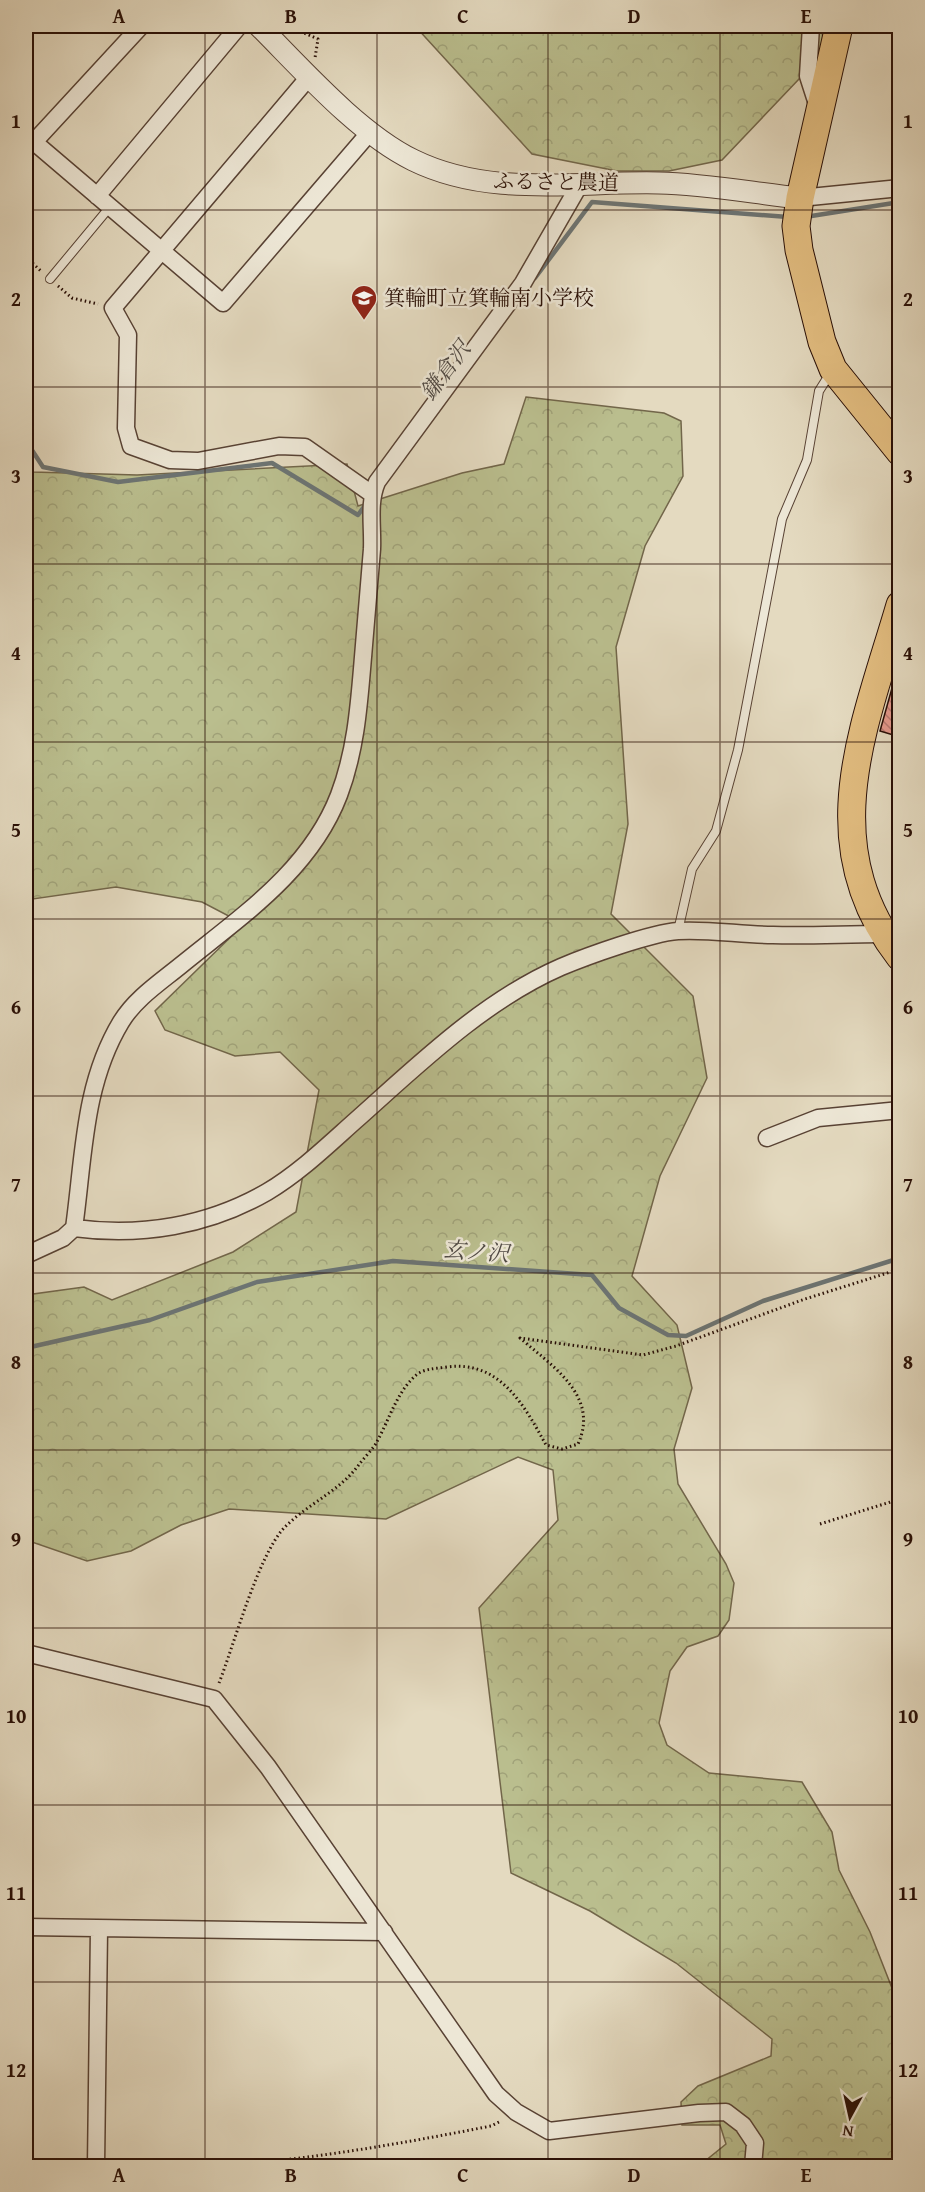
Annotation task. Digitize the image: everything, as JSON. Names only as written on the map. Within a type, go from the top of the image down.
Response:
[{"type":"main road","points":[[839,26],[800,198],[796,226],[799,250],[822,342],[833,369],[900,453]]},
{"type":"main road","points":[[900,605],[866,719],[849,813],[855,858],[869,910],[882,934],[900,957]]},
{"type":"street","points":[[141,26],[34,142],[223,303],[370,132]]},
{"type":"street","points":[[103,202],[239,26]]},
{"type":"street","name":"ふるさと農道","points":[[259,26],[309,77],[370,132],[412,160],[462,179],[523,186],[661,183],[800,198]]},
{"type":"street","points":[[811,26],[808,76],[820,111]]},
{"type":"street","points":[[309,77],[113,308],[128,335],[126,428],[131,446],[170,460],[198,461],[279,446],[305,447],[372,494]]},
{"type":"street","points":[[26,1255],[63,1238],[74,1228],[88,1107],[99,1064],[122,1020],[140,998],[270,892],[295,868],[326,822],[339,796],[355,743],[372,547],[372,494],[377,482],[397,454],[523,283],[580,184]]},
{"type":"street","points":[[800,198],[900,188]]},
{"type":"street","points":[[74,1228],[114,1232],[166,1228],[207,1219],[266,1192],[312,1159],[409,1073],[497,1002],[561,967],[654,936],[678,931],[775,936],[882,934]]},
{"type":"street","points":[[767,1138],[818,1118],[900,1110]]},
{"type":"street","points":[[26,1653],[213,1699],[268,1767],[496,2094],[516,2112],[549,2131],[699,2113],[726,2112],[743,2125],[755,2143],[753,2166]]},
{"type":"street","points":[[26,1927],[384,1932]]},
{"type":"street","points":[[96,2165],[99,1929]]},
{"type":"lane","points":[[50,279],[103,202]]},
{"type":"lane","points":[[678,931],[692,869],[716,831],[738,750],[782,519],[807,460],[819,391],[833,369]]},
{"type":"path","points":[[288,26],[318,39],[318,48],[309,77]]},
{"type":"path","points":[[26,257],[72,298],[113,308]]},
{"type":"path","points":[[213,1699],[263,1565],[284,1528],[354,1471],[375,1445],[398,1399],[413,1378],[423,1370],[456,1366],[489,1372],[507,1385],[529,1414],[546,1446],[562,1449],[578,1444],[585,1430],[585,1414],[581,1402],[565,1378],[520,1338],[643,1355],[676,1346],[805,1299],[900,1269]]},
{"type":"path","points":[[820,1524],[900,1499]]},
{"type":"path","points":[[96,2165],[141,2163],[212,2166],[305,2159],[391,2146],[491,2126],[516,2112]]},
{"type":"green space","points":[[415,26],[824,26],[820,57],[722,160],[669,171],[617,171],[532,154]]},
{"type":"green space","points":[[526,397],[664,413],[681,421],[683,476],[645,546],[616,647],[628,824],[611,914],[693,996],[707,1078],[660,1176],[632,1276],[677,1325],[692,1388],[674,1449],[678,1484],[726,1564],[734,1583],[729,1620],[718,1636],[687,1647],[670,1671],[659,1723],[667,1745],[709,1773],[802,1782],[832,1832],[839,1870],[870,1932],[899,2006],[899,2166],[694,2166],[700,2165],[726,2144],[720,2125],[682,2125],[681,2102],[698,2086],[771,2056],[772,2039],[676,1963],[590,1911],[511,1873],[479,1608],[558,1520],[553,1470],[518,1457],[386,1519],[229,1509],[181,1525],[131,1551],[87,1561],[26,1540],[26,1295],[84,1287],[112,1300],[233,1252],[296,1212],[319,1090],[280,1052],[235,1056],[165,1030],[155,1011],[244,924],[202,902],[116,887],[26,900],[26,460],[33,472],[137,475],[347,464],[358,506],[462,473],[504,464]]},
{"type":"building","points":[[900,663],[900,737],[880,731]]},
{"type":"waterway","name":"鎌倉沢","points":[[535,278],[592,202],[788,217]]},
{"type":"waterway","name":"鎌倉沢","points":[[805,217],[900,202]]},
{"type":"waterway","name":"鎌倉沢","points":[[26,441],[43,467],[118,482],[272,463],[358,515],[366,504]]},
{"type":"waterway","name":"玄ノ沢","points":[[26,1348],[150,1320],[257,1282],[393,1261],[592,1275],[619,1308],[668,1335],[686,1336],[763,1301],[900,1258]]},
{"type":"place","name":"箕輪町立箕輪南小学校","points":[[364,321]]}]
